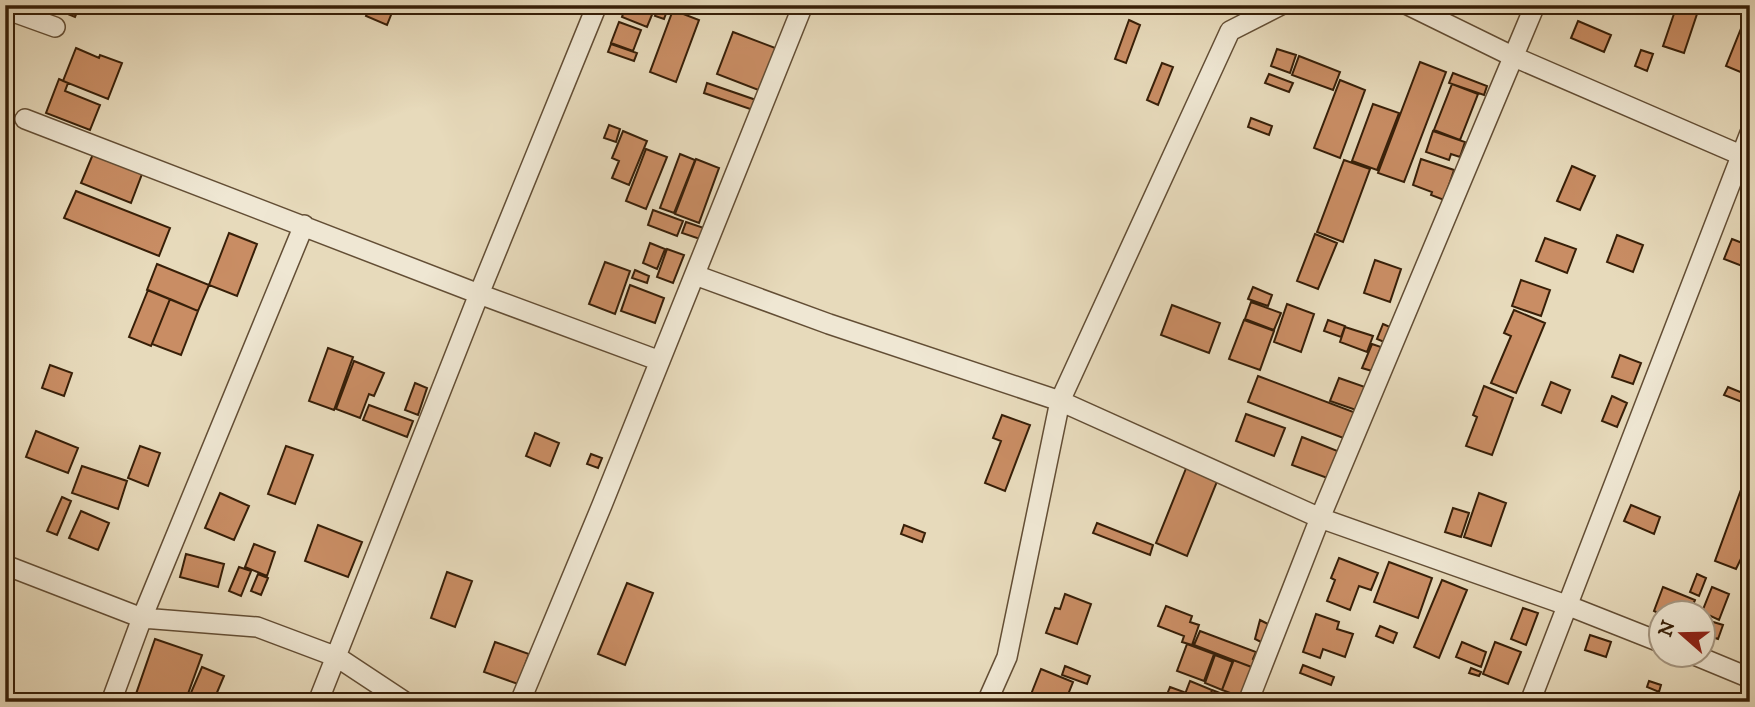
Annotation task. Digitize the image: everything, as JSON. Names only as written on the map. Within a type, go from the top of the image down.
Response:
[{"type":"street","points":[[318,702],[597,5]]},
{"type":"street","points":[[520,702],[803,5]]},
{"type":"street","points":[[987,702],[1007,657],[1060,401],[1230,31],[1281,5]]},
{"type":"street","points":[[1408,5],[1512,56],[1745,157]]},
{"type":"street","points":[[1248,702],[1320,518],[1535,5]]},
{"type":"street","points":[[5,9],[55,27]]},
{"type":"street","points":[[25,119],[660,361]]},
{"type":"street","points":[[1530,702],[1745,157],[1750,133]]},
{"type":"street","points":[[111,702],[142,618],[304,225]]},
{"type":"street","points":[[695,275],[829,324],[1060,401],[1320,518],[1646,636]]},
{"type":"street","points":[[5,565],[142,618],[257,627],[337,657],[405,702]]},
{"type":"street","points":[[1716,664],[1750,678]]},
{"type":"building","points":[[46,5],[80,5],[75,17]]},
{"type":"building","points":[[370,5],[395,5],[387,25],[366,16]]},
{"type":"building","points":[[455,5],[475,5],[473,11]]},
{"type":"building","points":[[626,5],[656,5],[647,27],[622,17]]},
{"type":"building","points":[[659,5],[668,8],[664,19],[655,16]]},
{"type":"building","points":[[1677,5],[1700,5],[1684,53],[1663,46]]},
{"type":"building","points":[[673,10],[699,20],[676,82],[650,72]]},
{"type":"building","points":[[1129,20],[1140,25],[1126,63],[1115,59]]},
{"type":"building","points":[[1578,21],[1611,35],[1604,52],[1571,38]]},
{"type":"building","points":[[619,22],[641,30],[633,51],[611,43]]},
{"type":"building","points":[[1742,26],[1750,29],[1750,76],[1726,66]]},
{"type":"building","points":[[733,32],[778,49],[761,91],[717,74]]},
{"type":"building","points":[[611,44],[637,53],[634,61],[608,52]]},
{"type":"building","points":[[76,48],[99,58],[100,55],[122,63],[108,99],[63,81]]},
{"type":"building","points":[[1277,49],[1296,55],[1290,73],[1271,66]]},
{"type":"building","points":[[1641,50],[1653,54],[1647,71],[1635,66]]},
{"type":"building","points":[[1299,56],[1340,72],[1333,90],[1292,75]]},
{"type":"building","points":[[1420,62],[1446,72],[1404,182],[1378,173]]},
{"type":"building","points":[[1162,63],[1173,67],[1158,105],[1147,100]]},
{"type":"building","points":[[1453,73],[1487,86],[1484,95],[1449,83]]},
{"type":"building","points":[[1269,74],[1293,83],[1289,92],[1265,83]]},
{"type":"building","points":[[59,79],[68,83],[65,91],[100,105],[90,130],[46,113]]},
{"type":"building","points":[[1340,80],[1365,90],[1340,158],[1314,148]]},
{"type":"building","points":[[707,83],[756,100],[753,110],[704,93]]},
{"type":"building","points":[[1452,84],[1478,94],[1460,140],[1434,130]]},
{"type":"building","points":[[1373,104],[1399,113],[1377,170],[1352,161]]},
{"type":"building","points":[[1251,118],[1272,126],[1269,135],[1248,127]]},
{"type":"building","points":[[609,125],[620,129],[616,142],[604,138]]},
{"type":"building","points":[[623,131],[647,141],[629,185],[612,178],[619,161],[612,158]]},
{"type":"building","points":[[1433,131],[1465,142],[1460,157],[1451,154],[1449,160],[1426,152]]},
{"type":"building","points":[[646,149],[667,157],[646,209],[626,201]]},
{"type":"building","points":[[93,154],[142,174],[131,203],[81,183]]},
{"type":"building","points":[[680,154],[695,160],[674,213],[660,208]]},
{"type":"building","points":[[696,159],[719,168],[699,223],[675,214]]},
{"type":"building","points":[[1421,159],[1454,170],[1444,200],[1413,185]]},
{"type":"building","points":[[1344,160],[1370,169],[1343,242],[1317,232]]},
{"type":"building","points":[[1572,166],[1595,176],[1580,210],[1557,201]]},
{"type":"building","points":[[76,191],[170,228],[159,256],[64,218]]},
{"type":"building","points":[[653,210],[683,221],[677,236],[648,225]]},
{"type":"building","points":[[686,222],[704,228],[700,239],[682,233]]},
{"type":"building","points":[[229,233],[257,244],[237,296],[209,285]]},
{"type":"building","points":[[1315,234],[1337,243],[1318,289],[1297,281]]},
{"type":"building","points":[[1617,235],[1643,245],[1633,272],[1607,262]]},
{"type":"building","points":[[1545,238],[1576,249],[1567,273],[1536,261]]},
{"type":"building","points":[[1732,239],[1750,246],[1750,269],[1724,259]]},
{"type":"building","points":[[650,243],[665,249],[657,269],[643,263]]},
{"type":"building","points":[[667,249],[684,255],[673,283],[657,277]]},
{"type":"building","points":[[1375,260],[1401,269],[1390,302],[1364,293]]},
{"type":"building","points":[[605,262],[630,271],[615,314],[589,304]]},
{"type":"building","points":[[157,264],[209,285],[198,311],[147,290]]},
{"type":"building","points":[[635,270],[649,276],[647,283],[632,278]]},
{"type":"building","points":[[1521,280],[1550,290],[1541,316],[1512,306]]},
{"type":"building","points":[[630,285],[664,298],[655,323],[621,311]]},
{"type":"building","points":[[1253,287],[1272,295],[1268,306],[1248,299]]},
{"type":"building","points":[[148,290],[170,299],[151,346],[129,337]]},
{"type":"building","points":[[170,299],[198,311],[181,355],[152,344]]},
{"type":"building","points":[[1251,302],[1281,313],[1274,330],[1245,319]]},
{"type":"building","points":[[1287,304],[1314,314],[1301,352],[1274,342]]},
{"type":"building","points":[[1172,305],[1220,323],[1209,353],[1161,335]]},
{"type":"building","points":[[1514,310],[1545,323],[1516,393],[1491,383],[1511,336],[1504,333]]},
{"type":"building","points":[[1244,320],[1274,331],[1260,370],[1229,359]]},
{"type":"building","points":[[1328,320],[1345,326],[1341,337],[1324,331]]},
{"type":"building","points":[[1383,324],[1390,327],[1384,342],[1377,339]]},
{"type":"building","points":[[1345,327],[1373,336],[1367,352],[1340,342]]},
{"type":"building","points":[[1372,344],[1381,347],[1372,371],[1362,368]]},
{"type":"building","points":[[328,348],[353,357],[334,410],[309,401]]},
{"type":"building","points":[[1620,355],[1641,363],[1633,384],[1612,377]]},
{"type":"building","points":[[354,361],[384,373],[374,396],[369,394],[360,418],[336,409]]},
{"type":"building","points":[[50,365],[72,373],[64,396],[42,388]]},
{"type":"building","points":[[1258,376],[1356,413],[1346,439],[1248,402]]},
{"type":"building","points":[[1339,378],[1365,387],[1356,410],[1330,401]]},
{"type":"building","points":[[1551,382],[1570,390],[1561,413],[1542,405]]},
{"type":"building","points":[[415,383],[427,388],[418,415],[405,410]]},
{"type":"building","points":[[1484,386],[1513,398],[1492,455],[1466,446],[1477,417],[1473,415]]},
{"type":"building","points":[[1728,387],[1745,394],[1742,402],[1724,395]]},
{"type":"building","points":[[1612,396],[1627,403],[1617,427],[1602,421]]},
{"type":"building","points":[[369,405],[413,421],[407,437],[363,420]]},
{"type":"building","points":[[1246,414],[1285,428],[1274,456],[1236,441]]},
{"type":"building","points":[[1002,415],[1030,425],[1005,491],[985,483],[1001,441],[993,438]]},
{"type":"building","points":[[36,431],[78,448],[68,473],[26,457]]},
{"type":"building","points":[[535,433],[559,443],[550,466],[526,456]]},
{"type":"building","points":[[1302,437],[1340,452],[1330,479],[1292,465]]},
{"type":"building","points":[[140,446],[160,453],[148,486],[128,478]]},
{"type":"building","points":[[286,446],[313,455],[295,504],[268,494]]},
{"type":"building","points":[[591,454],[602,458],[598,468],[587,464]]},
{"type":"building","points":[[82,466],[127,481],[118,509],[72,493]]},
{"type":"building","points":[[1187,466],[1218,479],[1187,556],[1156,543]]},
{"type":"building","points":[[1742,487],[1750,490],[1750,540],[1736,569],[1715,561]]},
{"type":"building","points":[[220,493],[249,506],[234,540],[205,528]]},
{"type":"building","points":[[1479,493],[1506,503],[1491,546],[1464,537]]},
{"type":"building","points":[[62,497],[71,501],[57,535],[47,531]]},
{"type":"building","points":[[1631,505],[1660,517],[1654,534],[1624,521]]},
{"type":"building","points":[[1453,508],[1469,513],[1461,537],[1445,532]]},
{"type":"building","points":[[81,511],[109,523],[98,550],[69,538]]},
{"type":"building","points":[[1097,523],[1153,545],[1150,555],[1093,533]]},
{"type":"building","points":[[318,525],[362,542],[348,577],[305,561]]},
{"type":"building","points":[[904,525],[925,533],[922,542],[901,534]]},
{"type":"building","points":[[254,544],[275,552],[267,576],[245,567]]},
{"type":"building","points":[[186,554],[224,564],[218,587],[180,577]]},
{"type":"building","points":[[1339,558],[1378,573],[1371,590],[1359,586],[1350,610],[1327,601],[1335,580],[1331,578]]},
{"type":"building","points":[[1389,562],[1432,578],[1418,618],[1374,602]]},
{"type":"building","points":[[239,567],[251,571],[241,596],[229,591]]},
{"type":"building","points":[[447,572],[472,581],[455,627],[431,618]]},
{"type":"building","points":[[258,574],[268,578],[261,595],[251,591]]},
{"type":"building","points":[[1697,574],[1706,578],[1699,596],[1690,592]]},
{"type":"building","points":[[1442,580],[1467,590],[1439,658],[1414,647]]},
{"type":"building","points":[[627,583],[653,593],[625,665],[598,654]]},
{"type":"building","points":[[1663,587],[1690,598],[1659,598]]},
{"type":"building","points":[[1712,587],[1729,594],[1719,620],[1716,619],[1716,598],[1708,598]]},
{"type":"building","points":[[1065,594],[1091,604],[1077,644],[1046,633],[1055,608],[1060,609]]},
{"type":"building","points":[[1166,606],[1192,616],[1190,622],[1199,625],[1192,645],[1182,642],[1184,636],[1158,626]]},
{"type":"building","points":[[1523,608],[1538,613],[1526,645],[1511,639]]},
{"type":"building","points":[[1316,614],[1339,622],[1337,629],[1353,634],[1345,657],[1323,649],[1320,658],[1303,652]]},
{"type":"building","points":[[1260,620],[1270,625],[1263,643],[1255,639]]},
{"type":"building","points":[[1716,623],[1723,625],[1716,638]]},
{"type":"building","points":[[1380,626],[1397,633],[1393,643],[1376,636]]},
{"type":"building","points":[[1200,631],[1256,652],[1253,659],[1262,663],[1259,670],[1194,645]]},
{"type":"building","points":[[1590,635],[1611,642],[1606,657],[1585,650]]},
{"type":"building","points":[[155,639],[202,655],[185,702],[158,702],[136,694]]},
{"type":"building","points":[[495,642],[529,654],[518,684],[484,672]]},
{"type":"building","points":[[1462,642],[1486,652],[1481,667],[1456,657]]},
{"type":"building","points":[[1495,642],[1521,652],[1508,684],[1483,674]]},
{"type":"building","points":[[1187,644],[1214,654],[1204,681],[1177,671]]},
{"type":"building","points":[[1215,655],[1233,662],[1222,690],[1205,683]]},
{"type":"building","points":[[1233,660],[1252,667],[1241,697],[1222,690]]},
{"type":"building","points":[[1303,665],[1334,677],[1331,685],[1300,673]]},
{"type":"building","points":[[1065,666],[1090,676],[1087,684],[1062,675]]},
{"type":"building","points":[[202,667],[224,676],[213,702],[187,702]]},
{"type":"building","points":[[1471,668],[1481,672],[1479,676],[1469,673]]},
{"type":"building","points":[[1041,669],[1073,682],[1065,702],[1028,702]]},
{"type":"building","points":[[1190,681],[1212,690],[1208,702],[1182,702]]},
{"type":"building","points":[[1649,681],[1661,685],[1659,692],[1647,687]]},
{"type":"building","points":[[1170,687],[1184,692],[1180,702],[1164,702]]},
{"type":"building","points":[[1212,690],[1238,700],[1208,702]]}]
